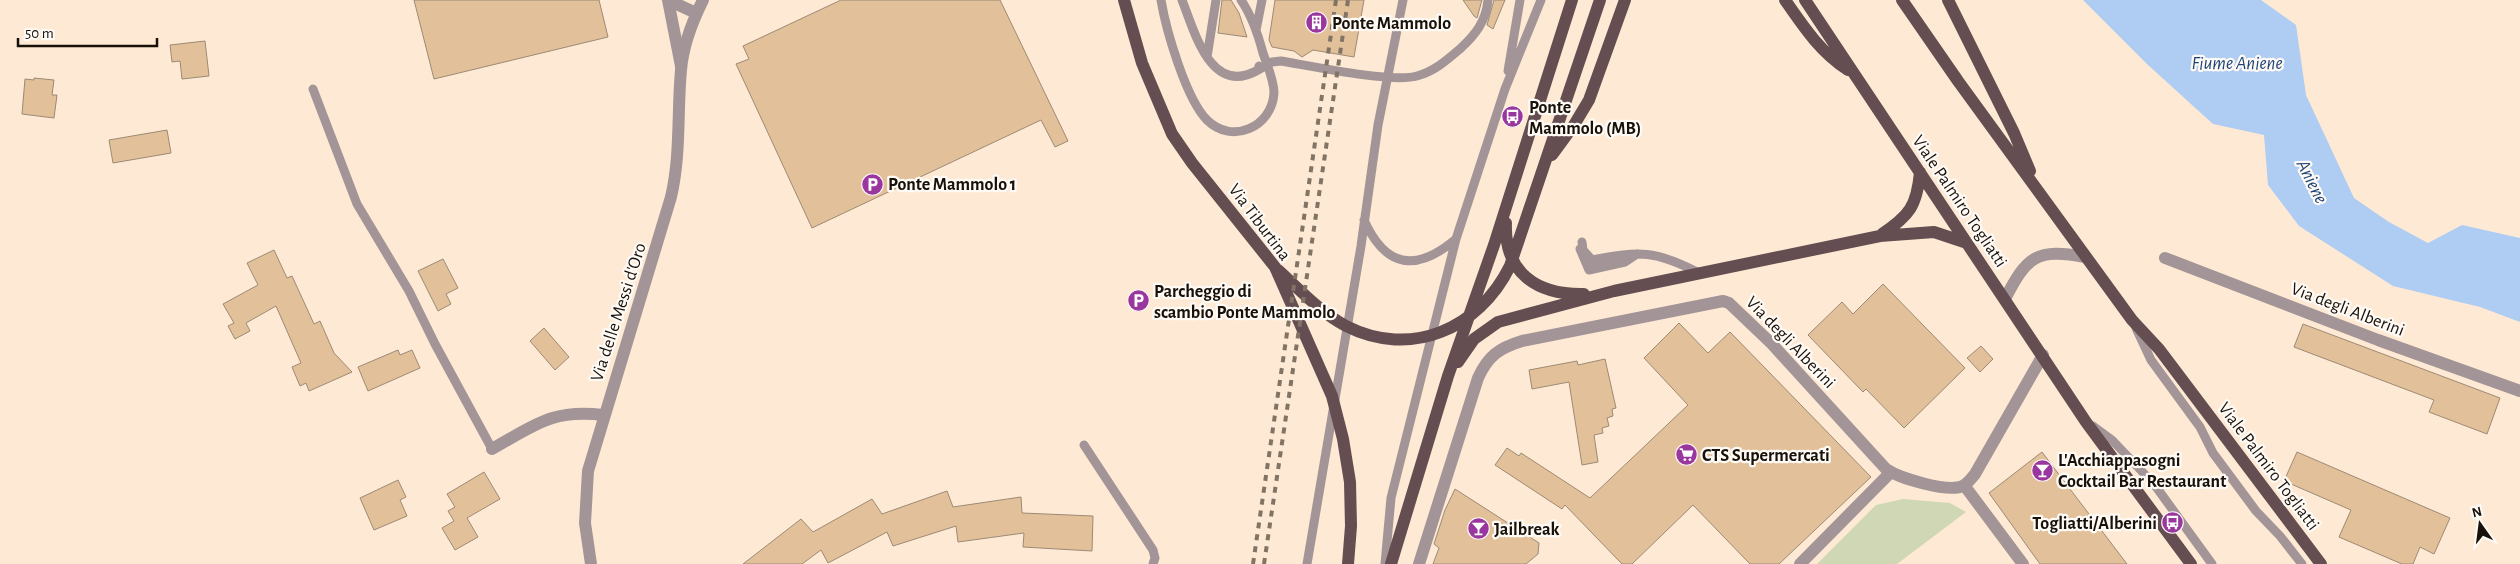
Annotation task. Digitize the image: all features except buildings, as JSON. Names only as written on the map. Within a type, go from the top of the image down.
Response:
[{"type":"main road","name":"Via Tiburtina","points":[[1124,0],[1134,39],[1151,86],[1172,134],[1198,171],[1274,267],[1326,380],[1343,439],[1351,504],[1348,564]]},
{"type":"main road","points":[[1391,564],[1448,376],[1507,206],[1572,0]]},
{"type":"main road","points":[[1274,267],[1330,315],[1354,329],[1384,338],[1420,338],[1442,332],[1477,312],[1503,280],[1545,164],[1600,0]]},
{"type":"main road","points":[[1545,164],[1582,113],[1625,0]]},
{"type":"main road","points":[[1785,0],[1810,37],[1832,58],[1855,75]]},
{"type":"main road","name":"Viale Palmiro Togliatti","points":[[1805,0],[2086,422],[2191,564]]},
{"type":"main road","name":"Viale Palmiro Togliatti","points":[[1902,0],[2085,257],[2132,320],[2159,349],[2321,564]]},
{"type":"main road","points":[[1948,0],[2014,133],[2039,191]]},
{"type":"main road","points":[[1880,236],[1899,222],[1911,209],[1918,192],[1920,172]]},
{"type":"main road","points":[[1507,206],[1507,248],[1514,264],[1528,279],[1556,293],[1614,291]]},
{"type":"main road","points":[[1448,376],[1474,339],[1498,322],[1614,291],[1880,236],[1934,232],[1967,243]]},
{"type":"street","points":[[668,0],[696,13]]},
{"type":"street","points":[[668,0],[681,69]]},
{"type":"street","points":[[681,69],[690,25],[703,0]]},
{"type":"street","name":"Via delle Messi d'Oro","points":[[591,564],[586,540],[585,500],[588,471],[603,415],[671,197],[678,163],[681,69]]},
{"type":"street","points":[[2005,299],[2022,270],[2030,261],[2041,255],[2058,252],[2085,257]]},
{"type":"street","name":"Via degli Alberini","points":[[2165,258],[2378,340],[2520,390]]},
{"type":"street","name":"Via degli Alberini","points":[[1419,564],[1478,378],[1484,365],[1493,354],[1506,346],[1522,341],[1724,301],[1729,303],[1766,338],[1891,472]]},
{"type":"street","points":[[1800,564],[1891,472],[1934,485],[1950,487],[1964,485],[1975,474],[2043,355]]},
{"type":"street","points":[[492,449],[544,420],[557,416],[571,412],[603,415]]},
{"type":"street","points":[[1964,485],[2023,564]]},
{"type":"lane","points":[[1131,0],[1134,39]]},
{"type":"lane","points":[[1161,0],[1172,45],[1186,80],[1207,120],[1224,130],[1240,132],[1256,126],[1265,119],[1274,94],[1273,83],[1256,30],[1241,0]]},
{"type":"lane","points":[[1182,0],[1207,58],[1216,70],[1230,76],[1245,76],[1272,62],[1281,61],[1389,77],[1409,78],[1438,67],[1474,35],[1485,18],[1487,1]]},
{"type":"lane","points":[[1207,58],[1216,0]]},
{"type":"lane","points":[[1307,564],[1378,125],[1403,0]]},
{"type":"lane","points":[[1505,89],[1520,0]]},
{"type":"lane","points":[[1385,564],[1391,498],[1456,239],[1505,89],[1542,0]]},
{"type":"lane","points":[[1256,30],[1260,2]]},
{"type":"lane","points":[[1258,70],[1266,39]]},
{"type":"lane","points":[[313,89],[357,204],[409,291],[435,344],[492,449]]},
{"type":"lane","points":[[1364,220],[1378,245],[1386,252],[1403,259],[1418,261],[1430,258],[1439,254],[1456,239]]},
{"type":"lane","points":[[1582,242],[1583,250],[1592,260],[1646,252],[1675,260],[1700,273]]},
{"type":"lane","name":"Viale Palmiro Togliatti","points":[[2132,320],[2151,360],[2200,427],[2213,453],[2256,511],[2280,536],[2302,564]]},
{"type":"lane","name":"Viale Palmiro Togliatti","points":[[2086,422],[2112,440],[2154,484],[2212,564]]},
{"type":"lane","points":[[1084,445],[1153,550],[1155,558],[1152,564]]},
{"type":"green space","points":[[1903,499],[1950,503],[1966,512],[1897,564],[1817,564],[1876,505]]},
{"type":"water","name":"Fiume Aniene","points":[[2083,0],[2261,0],[2296,25],[2306,95],[2354,198],[2389,222],[2428,243],[2462,225],[2520,238],[2520,322],[2480,307],[2393,286],[2299,226],[2268,185],[2264,135],[2213,124],[2148,65]]},
{"type":"railway","points":[[1253,564],[1336,0]]},
{"type":"railway","points":[[1264,564],[1348,0]]},
{"type":"place","name":"Ponte Mammolo","points":[[1316,23]]},
{"type":"place","name":"Ponte Mammolo (MB)","points":[[1513,117]]},
{"type":"place","name":"Ponte Mammolo 1","points":[[872,184]]},
{"type":"place","name":"Parcheggio di scambio Ponte Mammolo","points":[[1138,301]]},
{"type":"place","name":"CTS Supermercati","points":[[1686,455]]},
{"type":"place","name":"L'Acchiappasogni Cocktail Bar Restaurant","points":[[2042,470]]},
{"type":"place","name":"Togliatti/Alberini","points":[[2173,523]]},
{"type":"place","name":"Jailbreak","points":[[1478,529]]},
{"type":"water label","name":"Aniene","points":[[2313,181]]}]
